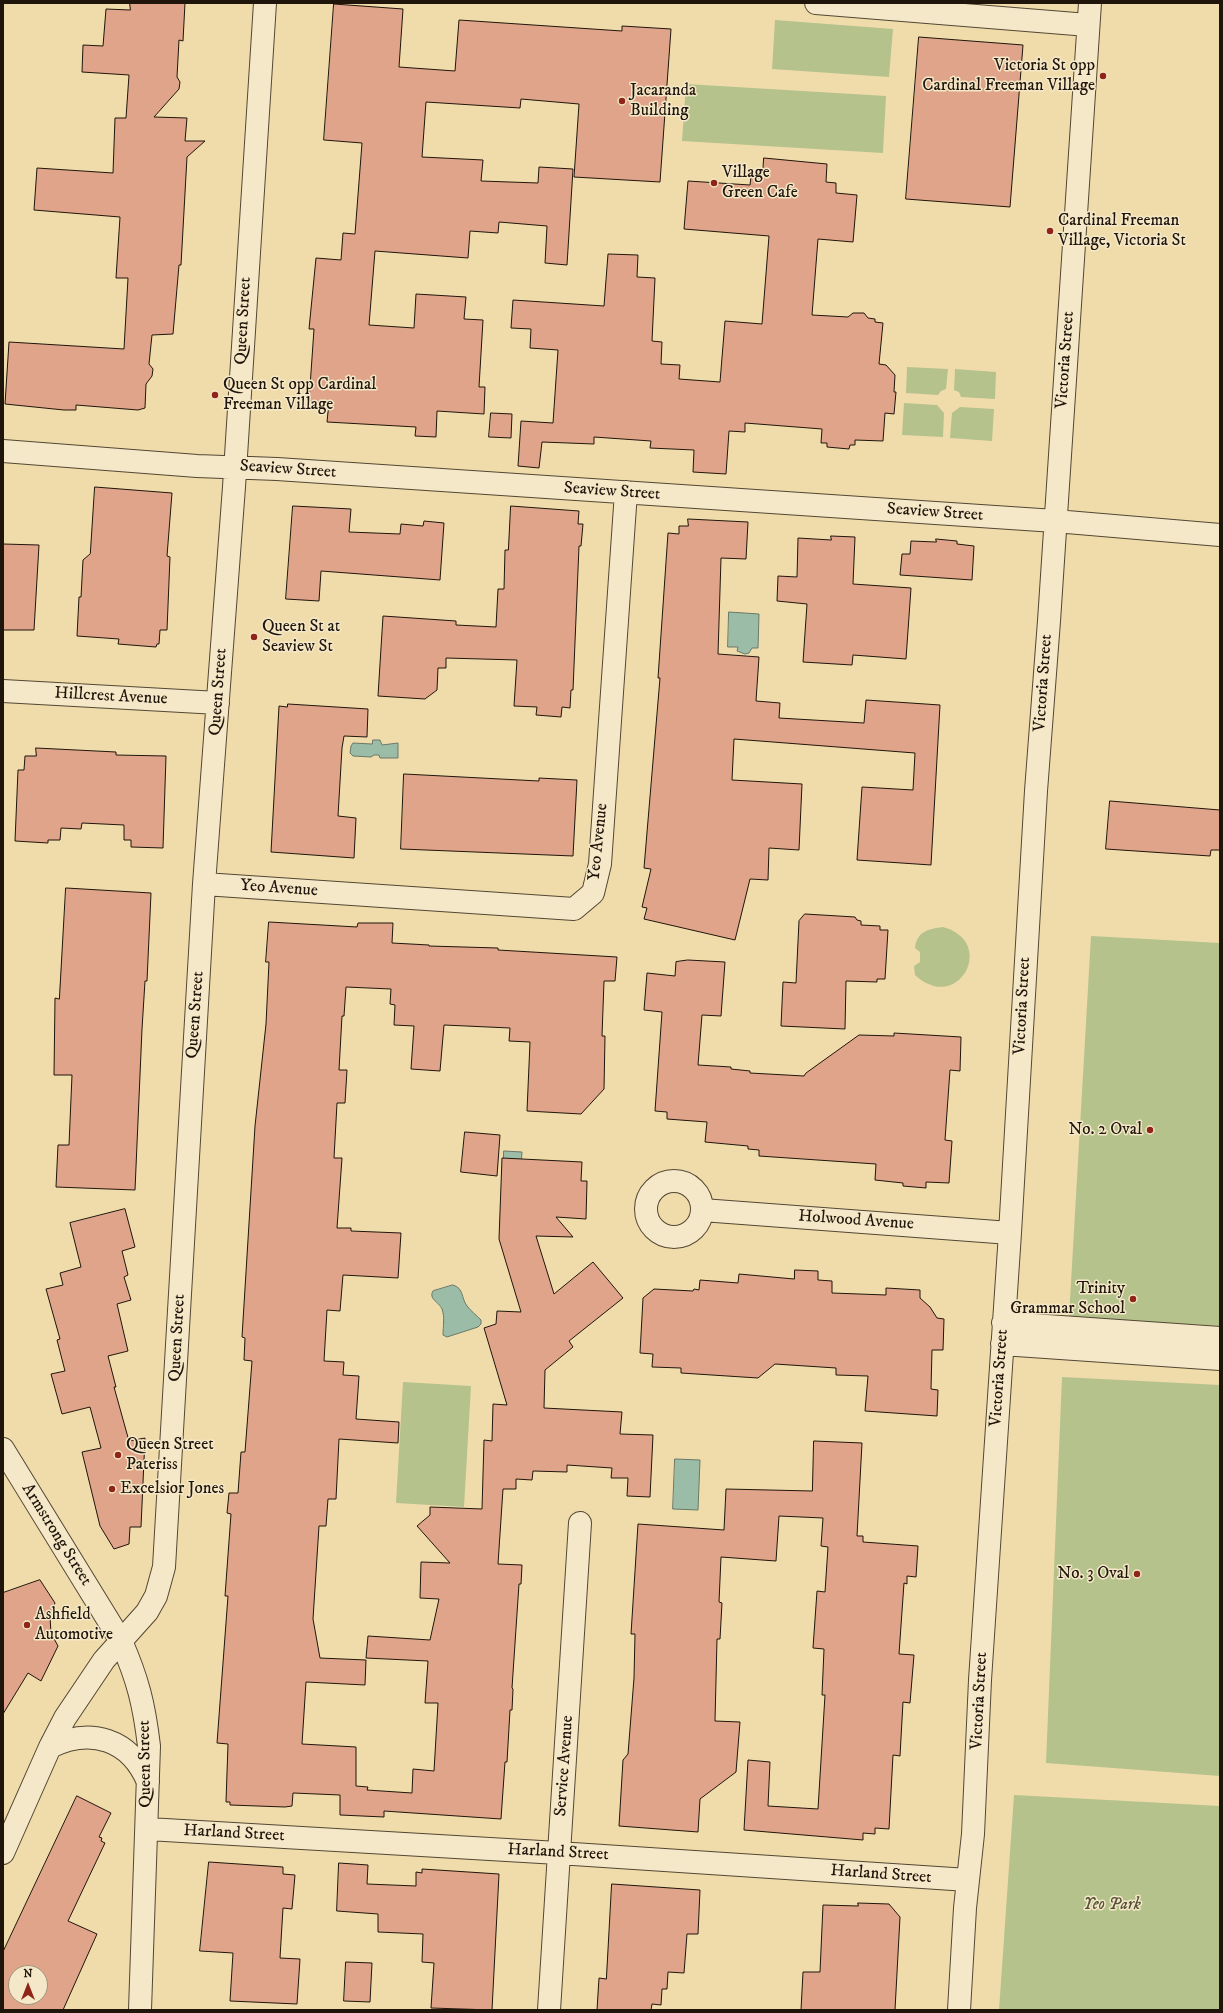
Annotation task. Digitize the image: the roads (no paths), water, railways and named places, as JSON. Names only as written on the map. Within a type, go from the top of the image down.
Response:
[{"type":"street","name":"Queen Street","points":[[140,2010],[148,1830],[149,1746],[145,1710],[136,1675],[121,1641],[147,1612],[156,1596],[164,1567],[204,884],[235,467],[265,3]]},
{"type":"street","points":[[816,3],[1088,26]]},
{"type":"street","name":"Victoria Street","points":[[958,2010],[973,1834],[980,1680],[1010,1233],[1036,799],[1090,3]]},
{"type":"street","name":"Seaview Street","points":[[3,451],[197,466],[235,467],[626,492],[1055,521],[1220,535]]},
{"type":"street","name":"Yeo Avenue","points":[[204,884],[574,909],[593,893],[600,864],[626,492]]},
{"type":"street","name":"Hillcrest Avenue","points":[[3,691],[218,703]]},
{"type":"street","name":"Holwood Avenue","points":[[702,1210],[1010,1233]]},
{"type":"street","points":[[1003,1334],[1220,1338]]},
{"type":"street","points":[[1003,1334],[1220,1359]]},
{"type":"street","name":"Armstrong Street","points":[[3,1450],[121,1641]]},
{"type":"street","name":"Service Avenue","points":[[549,2010],[580,1523]]},
{"type":"street","points":[[3,1853],[50,1747],[82,1691],[104,1660],[121,1641]]},
{"type":"street","points":[[50,1747],[68,1739],[88,1737],[102,1739],[117,1744],[130,1754],[141,1766],[148,1782]]},
{"type":"street","name":"Harland Street","points":[[148,1830],[558,1852],[968,1880]]},
{"type":"place","name":"Victoria St opp Cardinal Freeman Village","points":[[1103,76]]},
{"type":"place","name":"Jacaranda Building","points":[[622,101]]},
{"type":"place","name":"Village Green Cafe","points":[[714,183]]},
{"type":"place","name":"Cardinal Freeman Village, Victoria St","points":[[1050,231]]},
{"type":"place","name":"Queen St opp Cardinal Freeman Village","points":[[215,395]]},
{"type":"place","name":"Queen St at Seaview St","points":[[254,637]]},
{"type":"place","name":"No. 2 Oval","points":[[1150,1130]]},
{"type":"place","name":"Trinity Grammar School","points":[[1133,1299]]},
{"type":"place","name":"Queen Street Pateriss","points":[[118,1455]]},
{"type":"place","name":"Excelsior Jones","points":[[112,1489]]},
{"type":"place","name":"No. 3 Oval","points":[[1137,1574]]},
{"type":"place","name":"Ashfield Automotive","points":[[27,1625]]},
{"type":"park label","name":"Yeo Park","points":[[1112,1905]]}]
